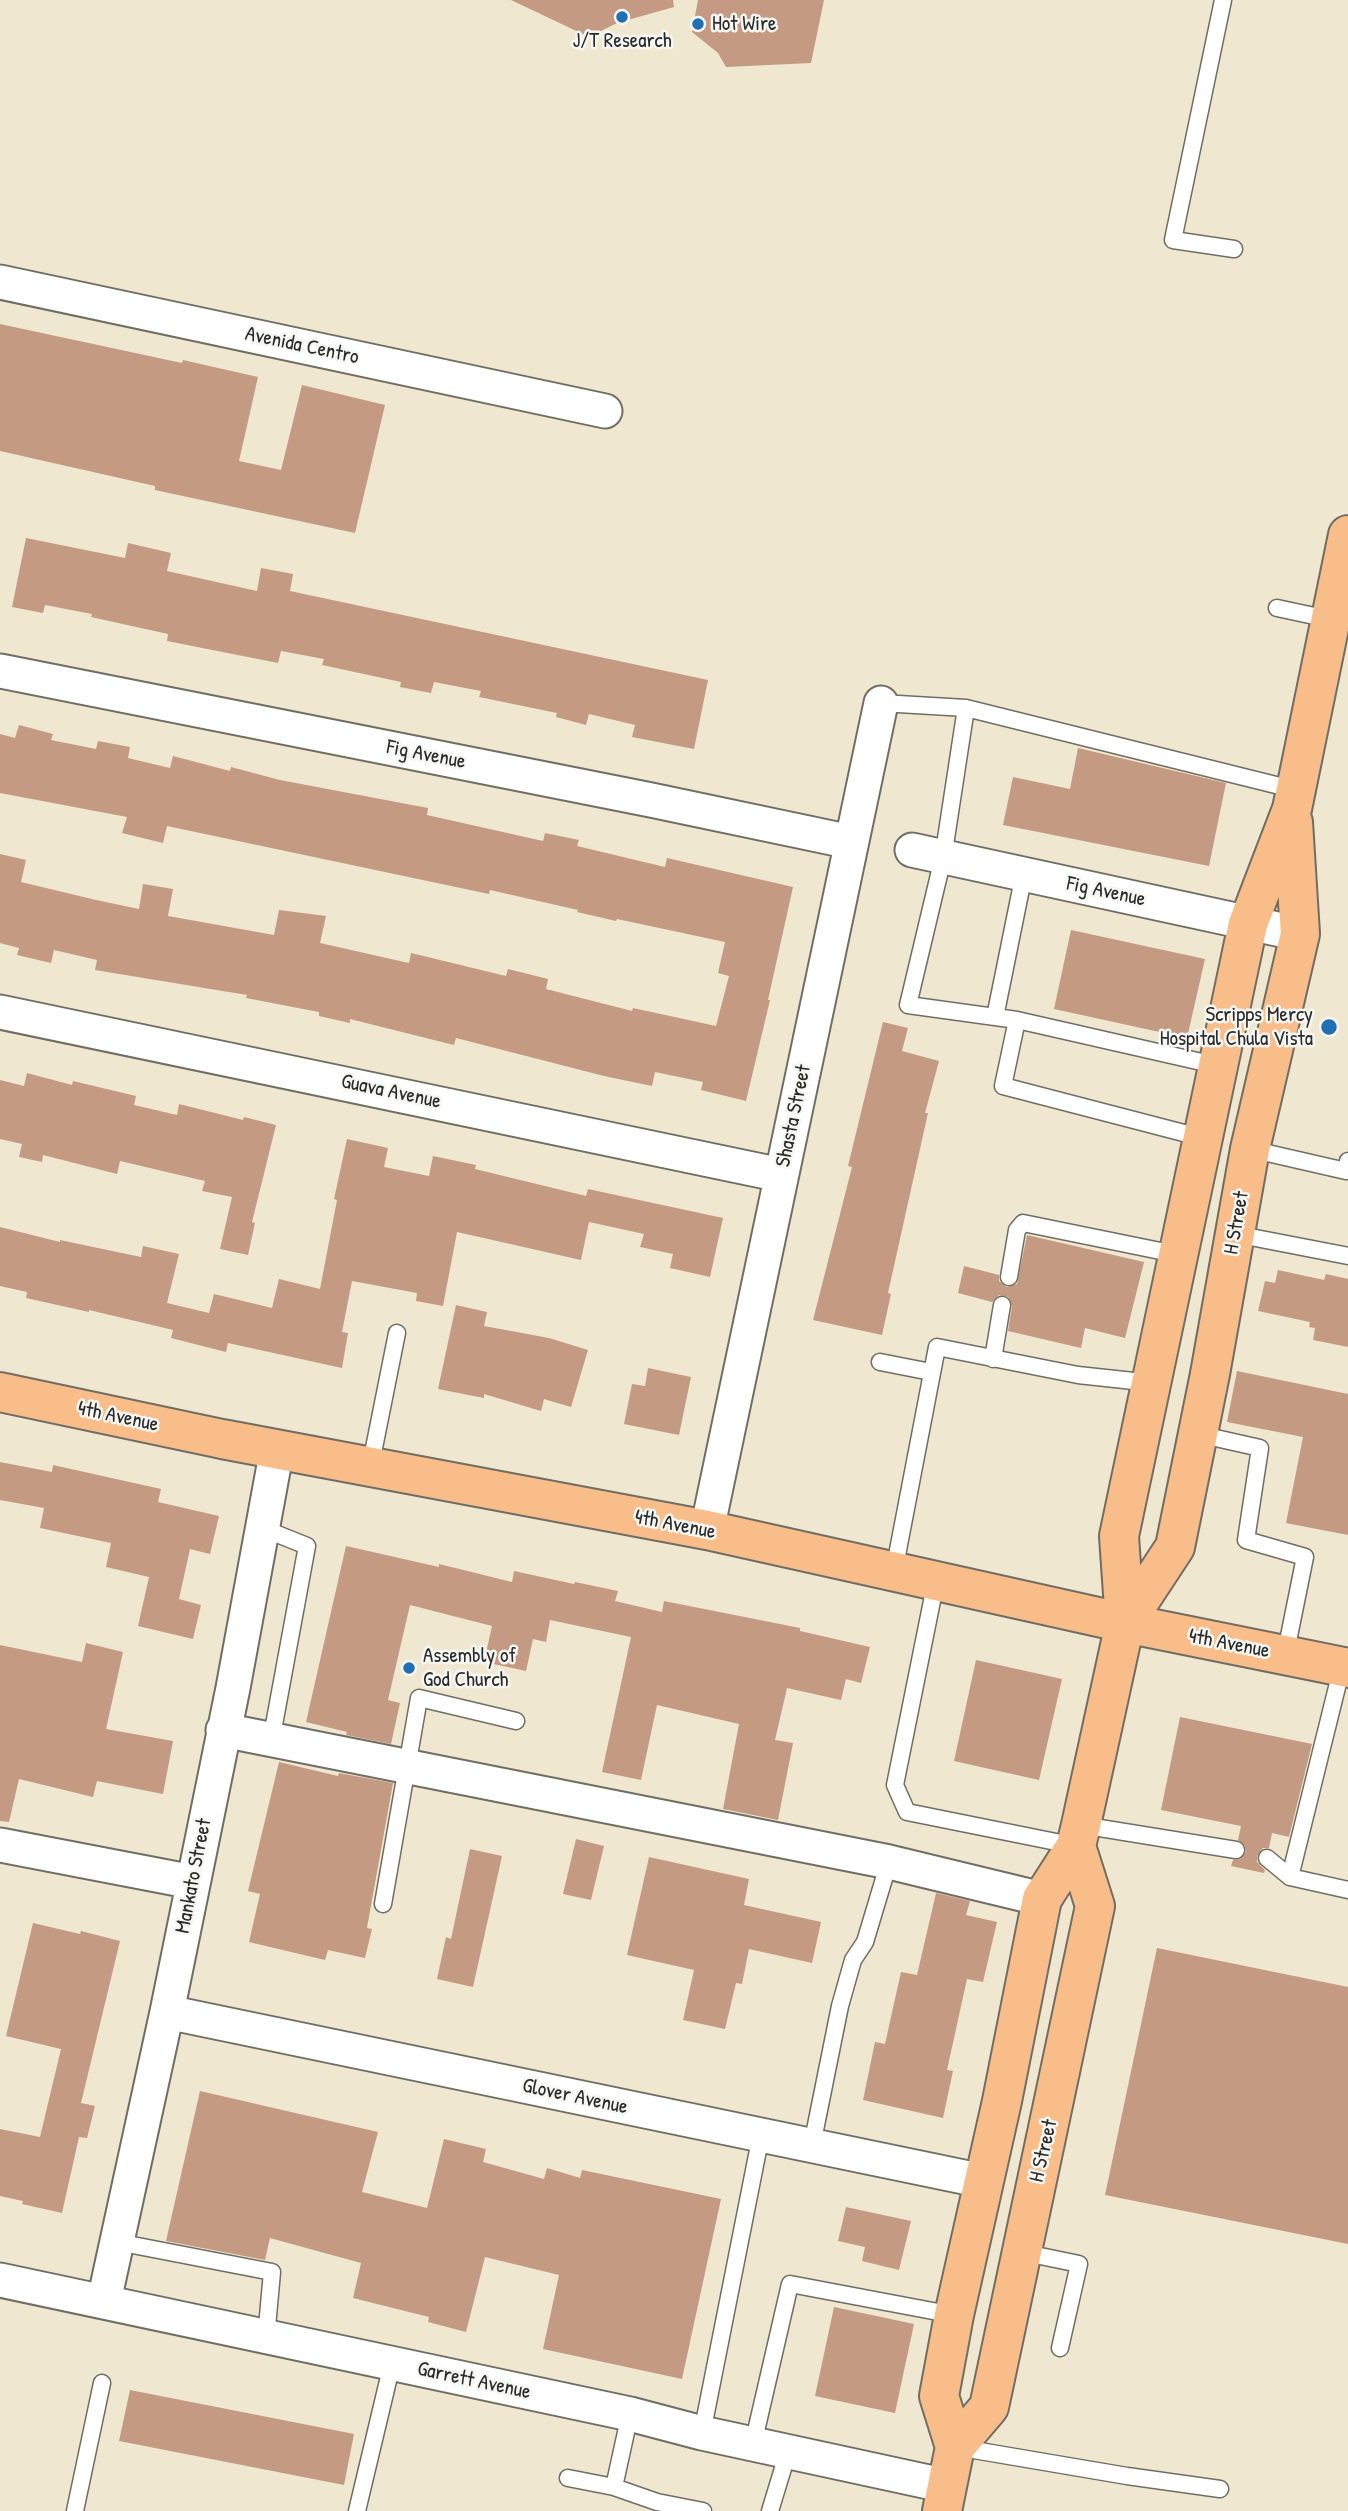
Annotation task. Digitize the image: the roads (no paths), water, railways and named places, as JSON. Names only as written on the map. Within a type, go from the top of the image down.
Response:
[{"type":"main road","name":"H Street","points":[[955,2447],[939,2396],[954,2315],[1002,2101],[1042,1899],[1078,1836],[1125,1623],[1119,1536],[1248,924],[1294,800],[1339,621],[1348,534]]},
{"type":"main road","name":"H Street","points":[[1125,1623],[1175,1547],[1250,1149],[1300,934],[1294,800]]},
{"type":"main road","name":"4th Avenue","points":[[0,1392],[370,1468],[707,1530],[1125,1623],[1345,1668]]},
{"type":"main road","name":"H Street","points":[[944,2499],[955,2447],[989,2407],[1096,1906],[1078,1836]]},
{"type":"main road","points":[[1024,1988],[1041,2006],[1044,2018],[1013,2173],[1015,2183],[1033,2198]]},
{"type":"street","name":"Avenida Centro","points":[[0,282],[605,411]]},
{"type":"street","name":"Fig Avenue","points":[[0,671],[851,842]]},
{"type":"street","name":"Shasta Street","points":[[707,1530],[880,703]]},
{"type":"street","name":"Fig Avenue","points":[[928,854],[1300,934]]},
{"type":"street","name":"Guava Avenue","points":[[0,1012],[781,1175]]},
{"type":"street","name":"Mankato Street","points":[[104,2301],[167,2012],[276,1449]]},
{"type":"street","points":[[223,1730],[889,1862],[1042,1899]]},
{"type":"street","points":[[0,1845],[193,1882]]},
{"type":"street","name":"Glover Avenue","points":[[167,2012],[983,2180]]},
{"type":"street","name":"Garrett Avenue","points":[[0,2280],[630,2414],[788,2452],[944,2499]]},
{"type":"lane","points":[[1223,0],[1173,240],[1234,249]]},
{"type":"lane","points":[[1277,608],[1339,621]]},
{"type":"lane","points":[[880,703],[966,708],[1294,800]]},
{"type":"lane","points":[[966,708],[928,854],[908,1004],[1017,1020],[1219,1066]]},
{"type":"lane","points":[[995,1017],[1024,874]]},
{"type":"lane","points":[[1017,1020],[1003,1086],[1203,1138]]},
{"type":"lane","points":[[1250,1149],[1347,1168]]},
{"type":"lane","points":[[1009,1277],[1017,1230],[1023,1223],[1180,1255]]},
{"type":"lane","points":[[1235,1234],[1348,1256]]},
{"type":"lane","points":[[993,1359],[1002,1305]]},
{"type":"lane","points":[[370,1468],[397,1333]]},
{"type":"lane","points":[[894,1571],[937,1347],[1078,1375],[1152,1383]]},
{"type":"lane","points":[[880,1362],[931,1372]]},
{"type":"lane","points":[[1198,1434],[1259,1448],[1246,1540],[1305,1557],[1285,1656]]},
{"type":"lane","points":[[262,1528],[307,1546],[271,1741]]},
{"type":"lane","points":[[936,1581],[895,1785],[907,1812],[1078,1836],[1236,1850]]},
{"type":"lane","points":[[1290,1877],[1345,1668]]},
{"type":"lane","points":[[383,1905],[419,1698],[516,1721]]},
{"type":"lane","points":[[1267,1858],[1290,1877],[1348,1890]]},
{"type":"lane","points":[[812,2145],[839,2006],[853,1960],[865,1942],[889,1862]]},
{"type":"lane","points":[[702,2433],[761,2135]]},
{"type":"lane","points":[[117,2242],[272,2272],[266,2337]]},
{"type":"lane","points":[[1021,2252],[1079,2264],[1060,2348]]},
{"type":"lane","points":[[753,2444],[790,2284],[954,2315]]},
{"type":"lane","points":[[357,2511],[392,2364]]},
{"type":"lane","points":[[75,2511],[102,2383]]},
{"type":"lane","points":[[614,2487],[630,2414]]},
{"type":"lane","points":[[955,2447],[1220,2489]]},
{"type":"lane","points":[[770,2511],[788,2452]]},
{"type":"lane","points":[[568,2478],[614,2487],[657,2501],[703,2511]]},
{"type":"place","name":"J/T Research","points":[[622,17]]},
{"type":"place","name":"Hot Wire","points":[[698,24]]},
{"type":"place","name":"Scripps Mercy Hospital Chula Vista","points":[[1329,1027]]},
{"type":"place","name":"Assembly of God Church","points":[[409,1668]]}]
